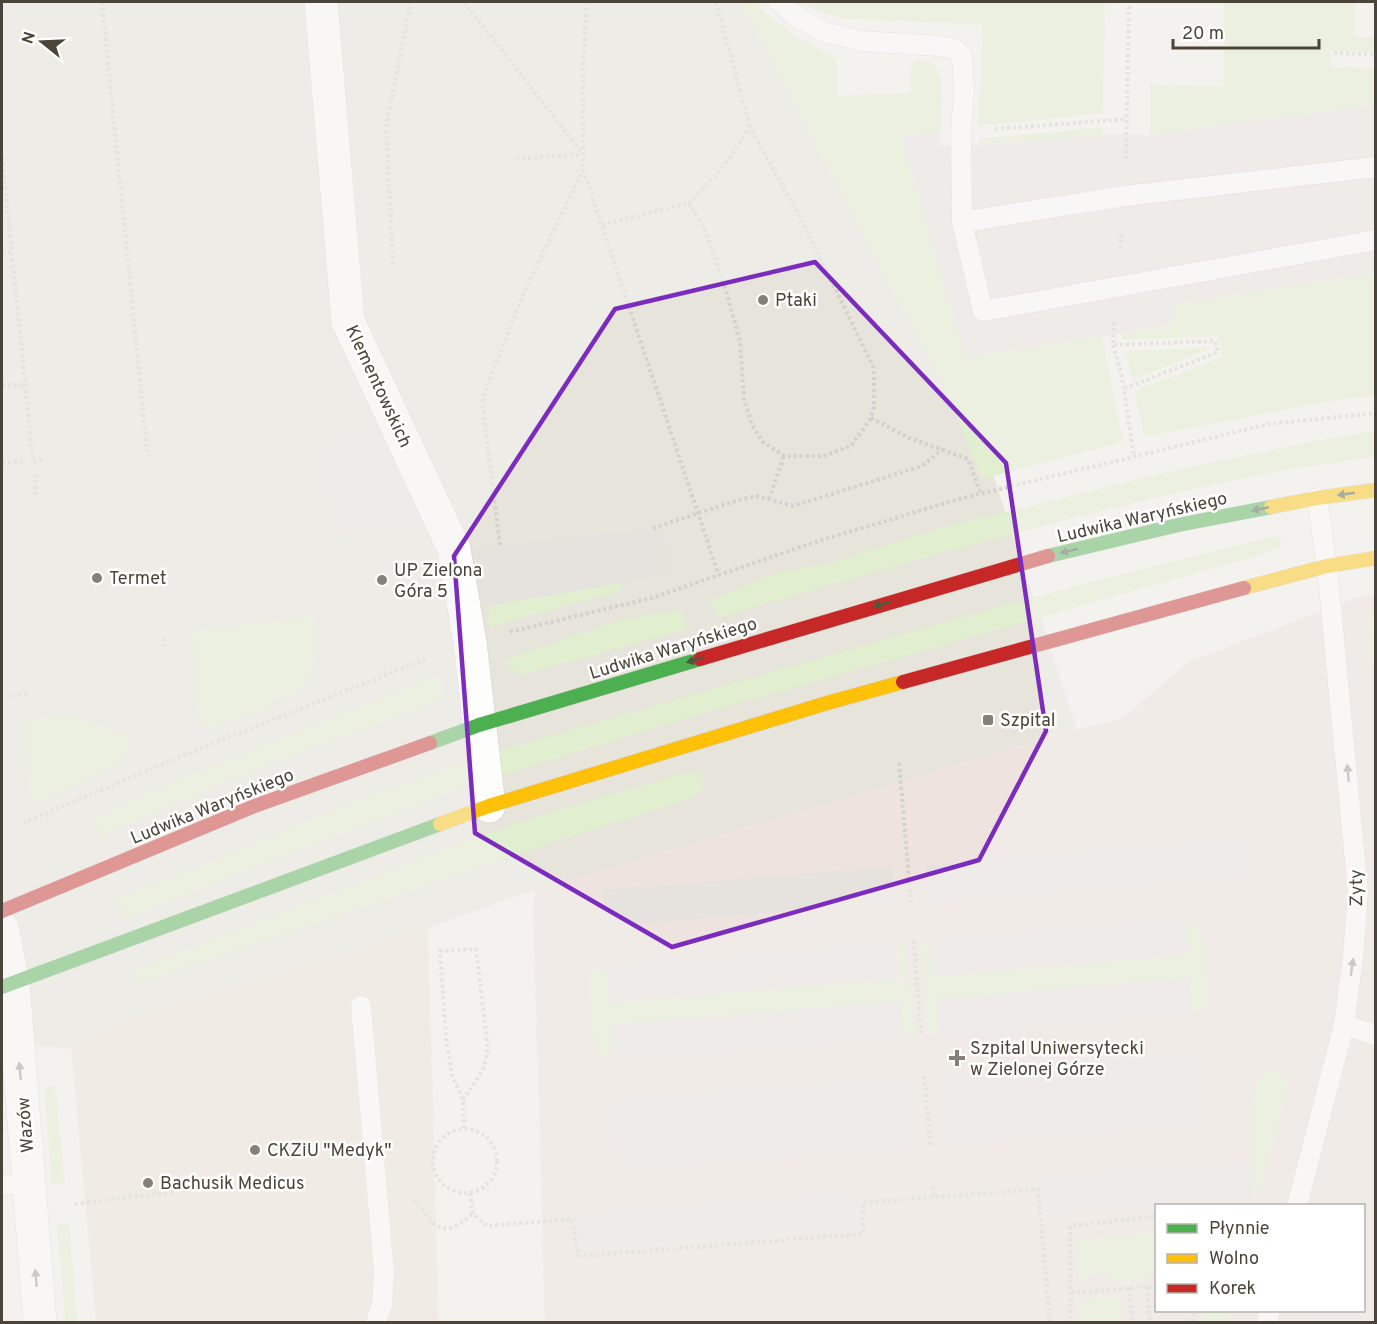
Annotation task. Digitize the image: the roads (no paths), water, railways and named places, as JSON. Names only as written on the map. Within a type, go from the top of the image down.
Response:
[{"type":"street","name":"Klementowskich","points":[[321,2],[348,321],[454,549],[470,642],[489,806]]},
{"type":"street","name":"Ludwika Waryńskiego","points":[[2,911],[252,807],[479,724],[1033,560],[1178,525],[1317,498],[1376,490]]},
{"type":"street","points":[[7,985],[489,806],[827,703],[1185,603],[1327,566],[1376,558]]},
{"type":"street","name":"Wazów","points":[[2,928],[7,985],[16,1184],[40,1323]]},
{"type":"lane","points":[[779,2],[793,14],[824,32],[861,41],[939,46],[955,49],[962,56],[964,69],[961,132],[962,222],[982,311],[1376,240]]},
{"type":"lane","points":[[962,222],[1125,196],[1376,167]]},
{"type":"lane","name":"Zyty","points":[[1298,1204],[1344,1026],[1358,892],[1327,566],[1317,498]]},
{"type":"lane","points":[[361,1006],[384,1272],[382,1305],[376,1323]]},
{"type":"lane","points":[[1344,1026],[1376,1035]]},
{"type":"place","name":"Ptaki","points":[[763,300]]},
{"type":"place","name":"Termet","points":[[97,578]]},
{"type":"place","name":"UP Zielona Góra 5","points":[[382,580]]},
{"type":"place","name":"Szpital","points":[[988,720]]},
{"type":"place","name":"Szpital Uniwersytecki w Zielonej Górze","points":[[957,1058]]},
{"type":"place","name":"CKZiU \"Medyk\"","points":[[255,1150]]},
{"type":"place","name":"Bachusik Medicus","points":[[148,1183]]}]
